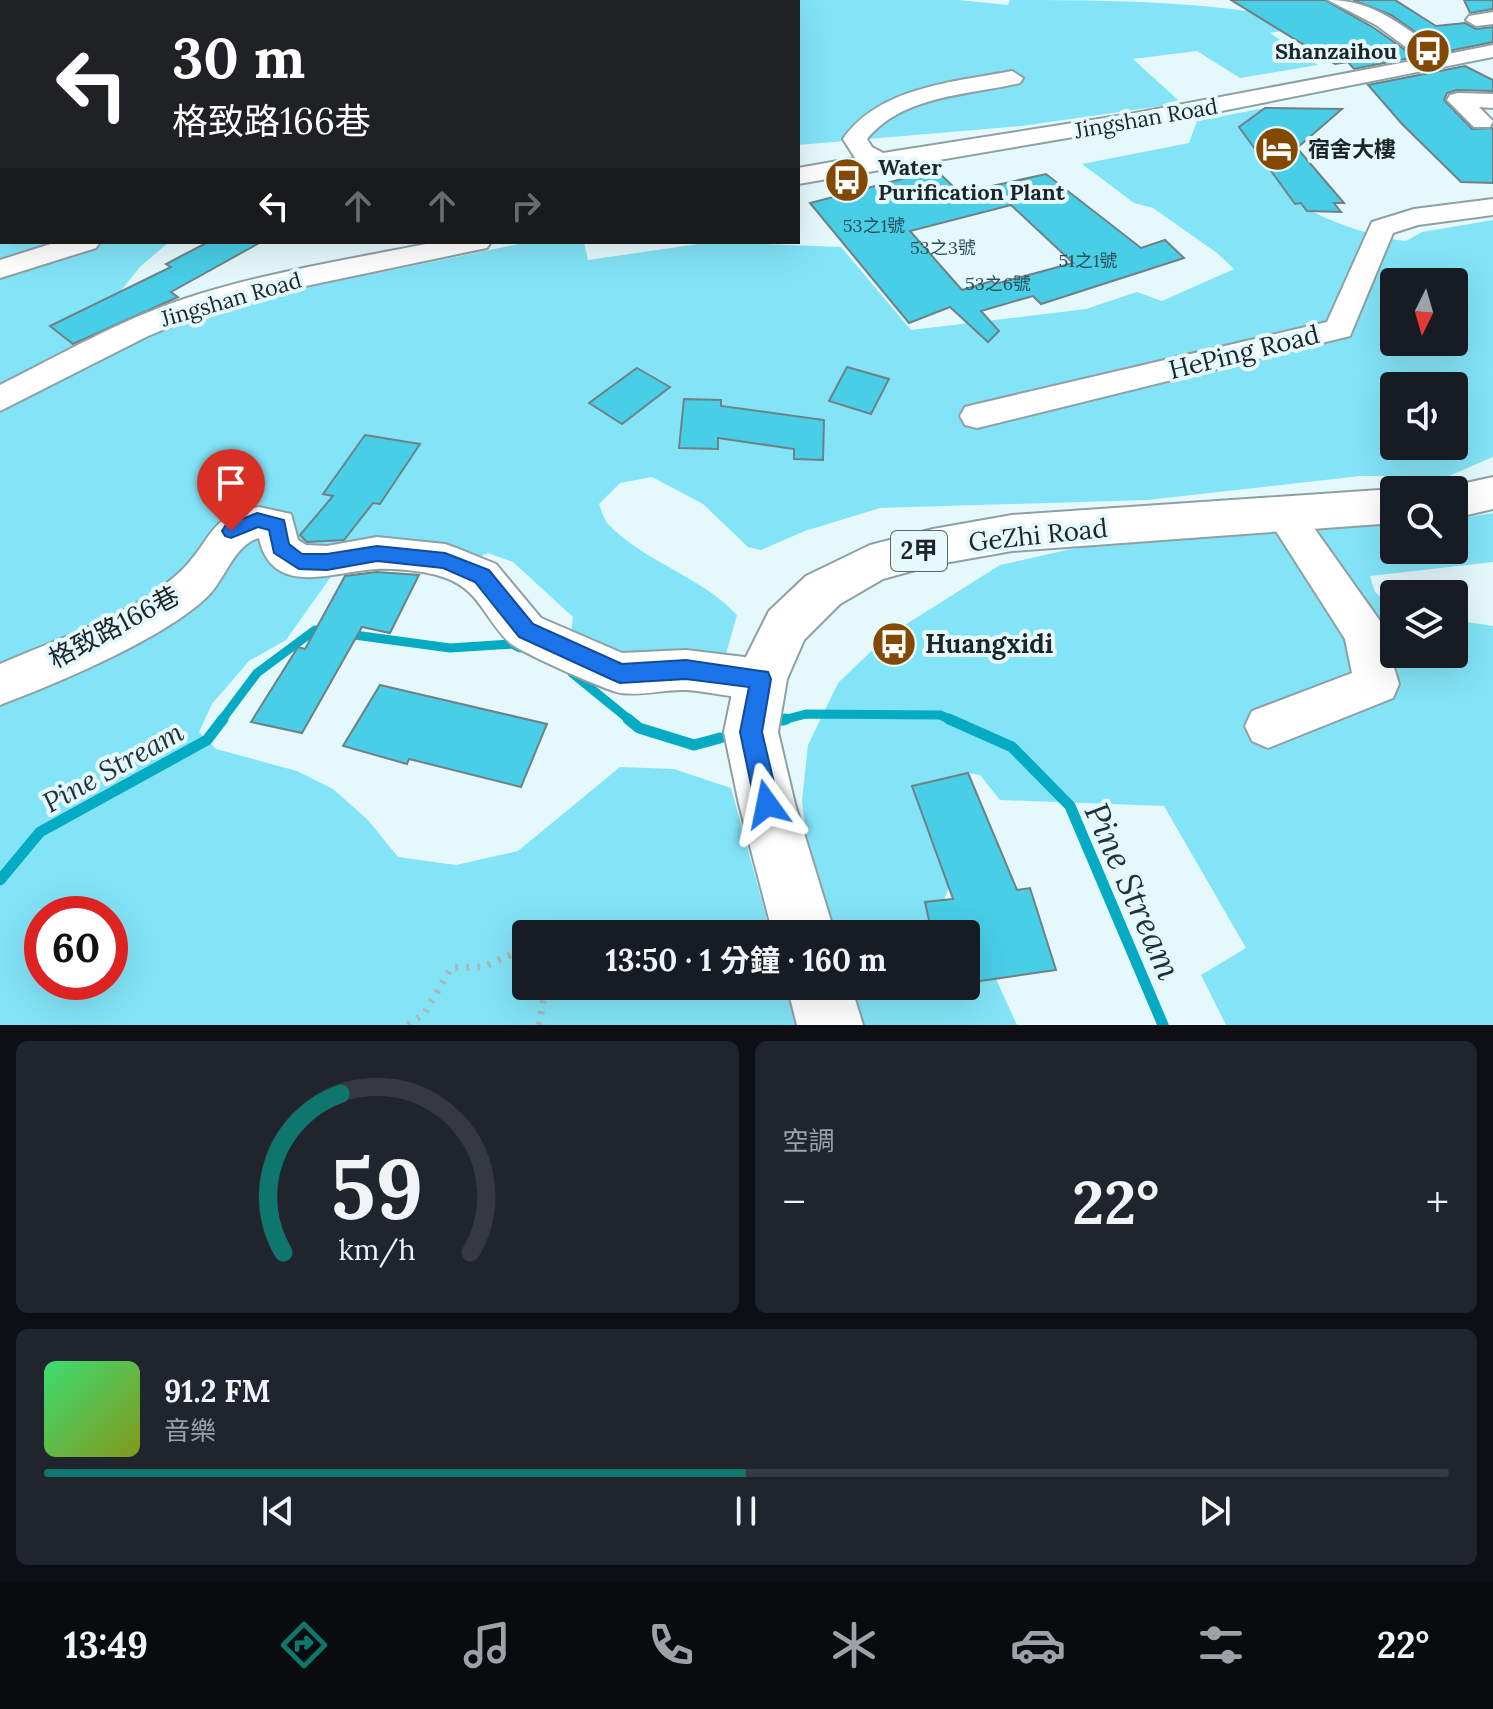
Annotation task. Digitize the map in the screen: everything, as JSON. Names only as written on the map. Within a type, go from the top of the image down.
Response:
[{"type":"main road","points":[[1468,498],[1493,493]]},
{"type":"main road","name":"GeZhi Road","points":[[800,920],[767,804],[751,732],[761,679],[786,626],[823,590],[870,564],[933,547],[1012,533],[1380,507]]},
{"type":"main road","points":[[823,1000],[830,1025]]},
{"type":"street","points":[[1337,0],[1383,21],[1439,62]]},
{"type":"street","name":"Jingshan Road","points":[[800,176],[877,160],[1022,139],[1321,87],[1493,51]]},
{"type":"street","points":[[877,160],[863,152],[855,139],[863,124],[877,115],[934,95],[1012,78]]},
{"type":"street","points":[[800,155],[877,160]]},
{"type":"street","name":"HePing Road","points":[[977,416],[1339,329],[1352,307],[1372,245],[1382,228],[1414,217],[1493,207]]},
{"type":"street","points":[[0,269],[80,244]]},
{"type":"street","name":"Jingshan Road","points":[[0,399],[137,329],[195,305],[294,280],[467,244]]},
{"type":"street","points":[[1268,726],[1377,684],[1365,634],[1284,514]]},
{"type":"street","name":"格致路166巷","points":[[0,685],[157,611],[194,585],[231,531],[257,520],[277,525],[280,548],[299,561],[327,562],[377,553],[445,560],[482,576],[526,631],[620,673],[686,670],[761,679]]},
{"type":"path","points":[[408,1025],[424,1014],[451,968],[483,967],[512,954]]},
{"type":"path","points":[[539,1025],[543,1000]]},
{"type":"shaded area","points":[[800,0],[958,0],[1008,5],[1010,0],[1165,3],[1246,11],[1311,26],[1270,33],[1318,65],[1240,78],[1197,51],[1133,59],[1178,100],[1161,106],[1022,126],[800,145]]},
{"type":"shaded area","points":[[1265,108],[1239,127],[1295,203],[1350,227],[1406,241],[1422,232],[1493,220],[1493,457],[1449,476],[1360,476],[1147,500],[880,508],[805,531],[761,550],[748,547],[703,504],[652,477],[620,483],[599,504],[608,524],[641,550],[708,590],[737,615],[719,679],[568,657],[573,617],[513,562],[488,553],[433,569],[335,571],[286,640],[249,661],[212,704],[199,732],[216,749],[297,771],[333,789],[368,820],[398,857],[456,865],[518,851],[620,767],[674,769],[731,788],[767,920],[512,920],[512,1000],[789,1000],[796,1025],[0,1025],[0,407],[149,332],[259,297],[519,244],[584,244],[588,260],[698,244],[841,247],[911,330],[1086,309],[1137,292],[1162,301],[1234,269],[1217,253],[1153,208],[1134,203],[1082,164],[1189,143],[1197,121]]},
{"type":"shaded area","points":[[0,244],[167,244],[140,267],[120,292],[51,326],[77,348],[0,388]]},
{"type":"shaded area","points":[[1493,513],[1493,562],[1370,576],[1375,592],[1380,596],[1380,668],[1468,668],[1468,622],[1493,626],[1493,1025],[1226,1025],[1201,975],[1246,948],[1164,806],[1000,800],[980,775],[968,773],[912,786],[949,887],[944,900],[925,903],[929,920],[827,920],[810,865],[802,801],[808,745],[838,683],[886,637],[1000,565],[1098,543],[1258,524],[1380,526],[1380,564],[1468,564],[1468,517]]},
{"type":"shaded area","points":[[996,979],[1017,1025],[860,1025],[852,1000],[980,1000],[980,981]]},
{"type":"building","points":[[1231,0],[1325,0],[1374,28],[1415,57],[1354,69],[1348,62],[1335,64]]},
{"type":"building","points":[[1353,0],[1395,0],[1436,26],[1465,23],[1476,29],[1493,27],[1493,42],[1444,52],[1391,15]]},
{"type":"building","points":[[1464,0],[1493,0],[1493,9],[1470,13]]},
{"type":"building","points":[[1465,66],[1493,80],[1493,91],[1457,90],[1447,93],[1444,100],[1472,129],[1493,128],[1493,183],[1461,182],[1402,124],[1368,85]]},
{"type":"building","name":"宿舍大樓","points":[[1265,108],[1342,109],[1297,148],[1344,203],[1334,203],[1341,212],[1307,211],[1301,203],[1295,204],[1239,127]]},
{"type":"building","points":[[936,170],[960,193],[1046,174],[1141,248],[1165,240],[1184,258],[1041,304],[1033,296],[981,311],[999,331],[988,342],[950,307],[909,323],[810,203]],"holes":[[[1011,205],[1073,263],[962,290],[910,231]]]},
{"type":"building","points":[[204,244],[257,244],[171,292],[178,297],[73,344],[50,326],[171,267],[166,264]]},
{"type":"building","points":[[847,367],[889,379],[871,414],[829,401]]},
{"type":"building","points":[[637,368],[670,387],[622,424],[589,403]]},
{"type":"building","points":[[684,399],[721,400],[721,406],[824,420],[823,460],[794,459],[794,449],[718,438],[718,449],[679,448]]},
{"type":"building","points":[[365,435],[420,444],[380,504],[373,503],[344,540],[307,542],[300,535],[333,496],[323,494]]},
{"type":"building","points":[[376,572],[419,575],[390,633],[362,627],[302,733],[251,722],[298,647],[305,649],[345,576]]},
{"type":"building","points":[[380,685],[547,724],[521,787],[409,759],[407,764],[343,746]]},
{"type":"building","points":[[968,773],[1017,890],[1030,888],[1056,970],[980,981],[980,920],[929,920],[925,902],[953,899],[912,786]]},
{"type":"waterway","name":"Pine Stream","points":[[221,721],[257,673],[315,630],[326,632]]},
{"type":"waterway","name":"Pine Stream","points":[[347,634],[450,648],[512,644],[520,648]]},
{"type":"waterway","name":"Pine Stream","points":[[572,673],[631,721]]},
{"type":"waterway","name":"Pine Stream","points":[[786,719],[783,720],[806,714],[940,715],[954,721]]},
{"type":"waterway","name":"Pine Stream","points":[[0,880],[40,832],[207,740],[223,719]]},
{"type":"waterway","name":"Pine Stream","points":[[628,719],[639,728],[694,745],[720,738]]},
{"type":"waterway","name":"Pine Stream","points":[[949,719],[1012,747],[1070,806],[1163,1025]]},
{"type":"place","name":"Shanzaihou","points":[[1428,51]]},
{"type":"place","name":"宿舍大樓","points":[[1277,149]]},
{"type":"place","name":"Water Purification Plant","points":[[847,180]]},
{"type":"place","name":"Huangxidi","points":[[894,644]]},
{"type":"route","points":[[231,531],[257,520],[277,525],[280,548],[299,561],[327,562],[377,553],[445,560],[482,576],[526,631],[620,673],[686,670],[761,679],[751,732],[767,804]]}]
